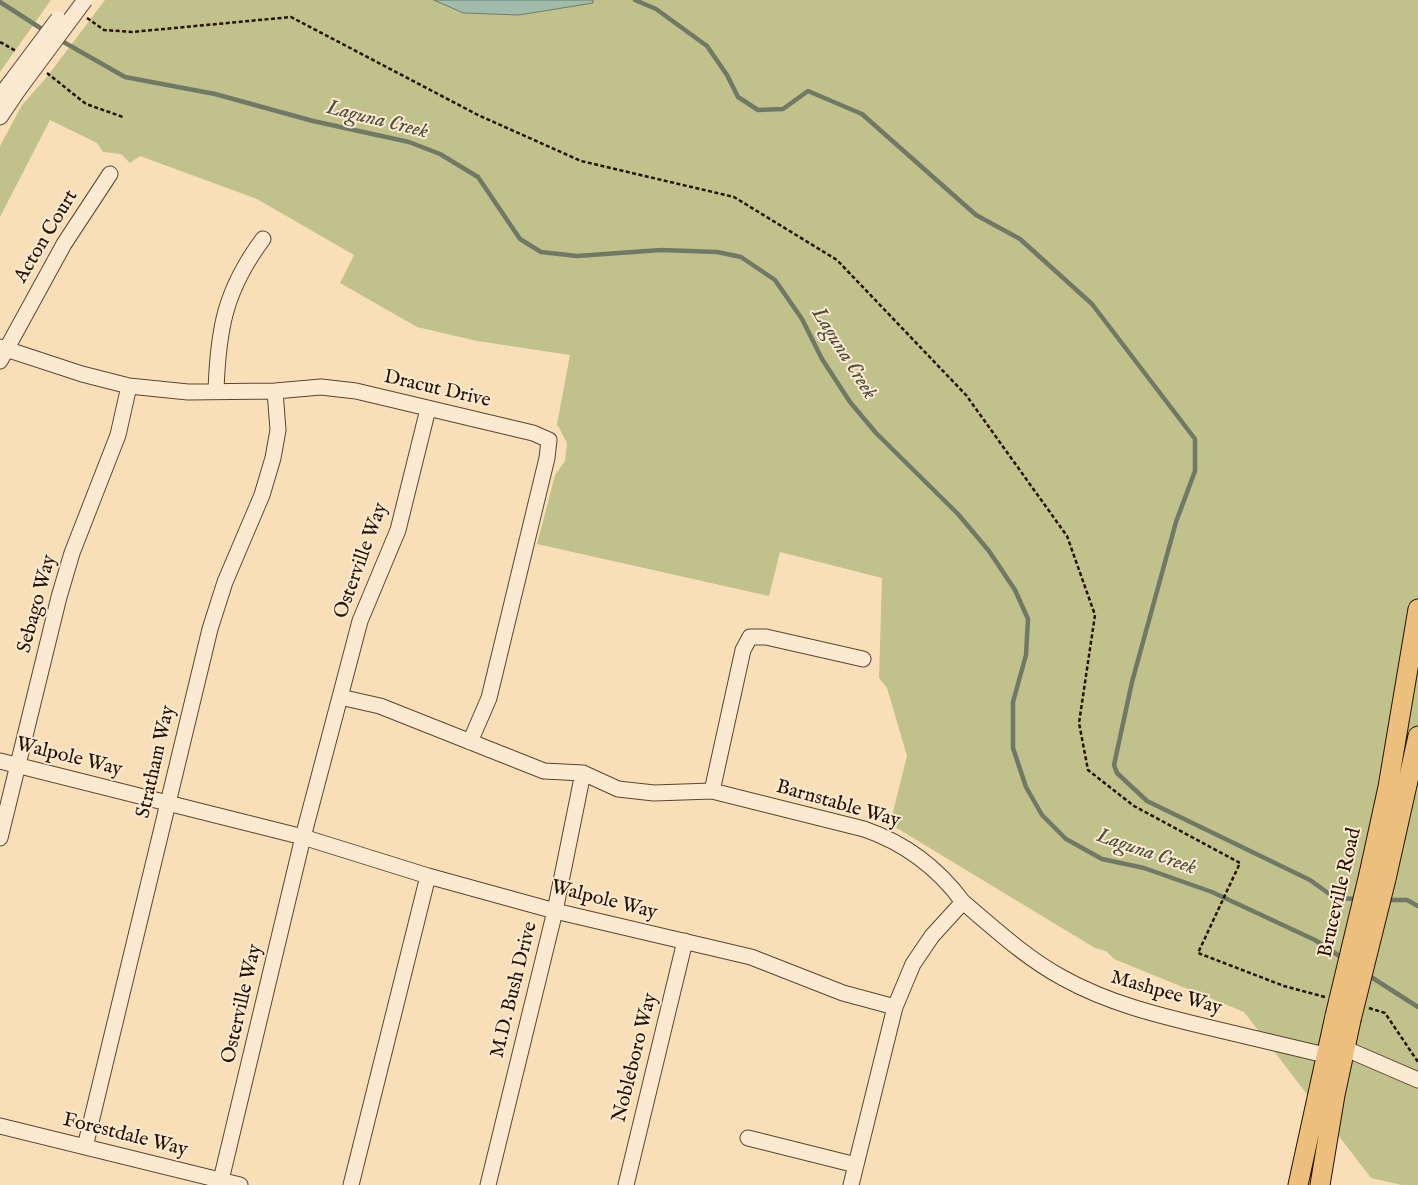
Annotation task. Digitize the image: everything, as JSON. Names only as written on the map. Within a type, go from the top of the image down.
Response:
[{"type":"main road","name":"Bruceville Road","points":[[1377,876],[1388,787],[1418,609]]},
{"type":"main road","name":"Bruceville Road","points":[[1298,1185],[1325,1055],[1343,1018],[1377,876],[1418,736]]},
{"type":"main road","name":"Bruceville Road","points":[[1320,1185],[1344,1048],[1343,1018]]},
{"type":"street","points":[[0,117],[14,86],[73,0]]},
{"type":"street","points":[[0,96],[14,86],[84,8]]},
{"type":"street","name":"Acton Court","points":[[2,352],[64,244],[110,174]]},
{"type":"street","points":[[216,392],[217,354],[221,327],[229,299],[236,279],[263,239]]},
{"type":"street","name":"Dracut Drive","points":[[2,352],[130,386],[188,392],[276,391],[321,387],[356,390],[533,433],[549,440],[547,458],[488,698],[470,742]]},
{"type":"street","name":"Sebago Way","points":[[0,838],[72,553],[118,435],[130,386]]},
{"type":"street","name":"Stratham Way","points":[[85,1147],[210,629],[225,582],[262,495],[273,458],[278,430],[276,391]]},
{"type":"street","name":"Osterville Way","points":[[340,697],[360,621],[398,530],[428,409]]},
{"type":"street","points":[[712,791],[743,650],[750,637],[766,637],[863,659]]},
{"type":"street","points":[[303,837],[340,697],[380,706],[544,771],[583,773]]},
{"type":"street","name":"Walpole Way","points":[[0,761],[303,837],[428,876],[555,911],[751,957],[814,982],[895,1007]]},
{"type":"street","name":"Barnstable Way","points":[[583,773],[618,789],[654,793],[712,791],[887,837],[905,846],[926,862],[951,885],[964,902]]},
{"type":"street","name":"M.D. Bush Drive","points":[[488,1185],[555,911],[583,773]]},
{"type":"street","name":"Osterville Way","points":[[221,1180],[303,837]]},
{"type":"street","points":[[351,1185],[428,876]]},
{"type":"street","points":[[851,1185],[895,1007],[913,964],[927,943],[964,902]]},
{"type":"street","name":"Mashpee Way","points":[[964,902],[1033,960],[1062,978],[1094,994],[1123,1006],[1325,1055]]},
{"type":"street","name":"Nobleboro Way","points":[[626,1185],[685,941]]},
{"type":"street","points":[[1344,1048],[1418,1080]]},
{"type":"street","name":"Forestdale Way","points":[[0,1126],[240,1185]]},
{"type":"street","points":[[748,1138],[856,1165]]},
{"type":"path","points":[[84,8],[104,30],[132,32],[291,17],[478,115],[581,161],[734,197],[837,260],[966,395],[1067,536],[1095,615],[1079,723],[1088,770],[1134,806],[1240,864],[1198,953],[1250,973]]},
{"type":"path","points":[[0,42],[19,54]]},
{"type":"path","points":[[42,70],[86,104],[123,117]]},
{"type":"green space","points":[[0,0],[51,0],[0,72]]},
{"type":"green space","points":[[105,0],[434,0],[464,13],[519,15],[592,3],[593,0],[1418,0],[1418,1185],[1402,1185],[1371,1178],[1244,1012],[1114,959],[1106,951],[1095,948],[890,824],[907,756],[887,688],[879,678],[882,578],[780,552],[769,596],[537,544],[555,475],[565,461],[567,443],[557,424],[570,355],[477,341],[417,327],[340,283],[354,255],[257,199],[140,156],[130,163],[121,154],[103,152],[97,143],[50,120],[0,217],[0,146],[22,105],[46,78]]},
{"type":"shaded area","points":[[434,0],[593,0],[593,3],[519,15],[464,13]]},
{"type":"waterway","name":"Laguna Creek","points":[[635,0],[656,9],[707,46],[727,75],[738,97],[758,110],[783,109],[808,91],[862,114],[976,215],[1020,239],[1092,304],[1195,439],[1195,471],[1176,522],[1132,682],[1114,765],[1117,773],[1147,801],[1310,880],[1335,898],[1358,899]]},
{"type":"waterway","name":"Laguna Creek","points":[[0,2],[45,31]]},
{"type":"waterway","name":"Laguna Creek","points":[[60,40],[125,77],[215,94],[313,121],[409,142],[440,154],[478,177],[520,239],[541,252],[577,256],[661,250],[717,252],[741,257],[775,280],[802,319],[822,359],[850,402],[876,433],[958,514],[989,551],[1015,590],[1028,619],[1026,655],[1013,702],[1013,748],[1026,787],[1042,815],[1066,839],[1102,859],[1144,868],[1212,892],[1315,940],[1344,959]]},
{"type":"waterway","name":"Laguna Creek","points":[[1386,900],[1407,900],[1418,906]]},
{"type":"waterway","name":"Laguna Creek","points":[[1368,975],[1418,1007]]}]
